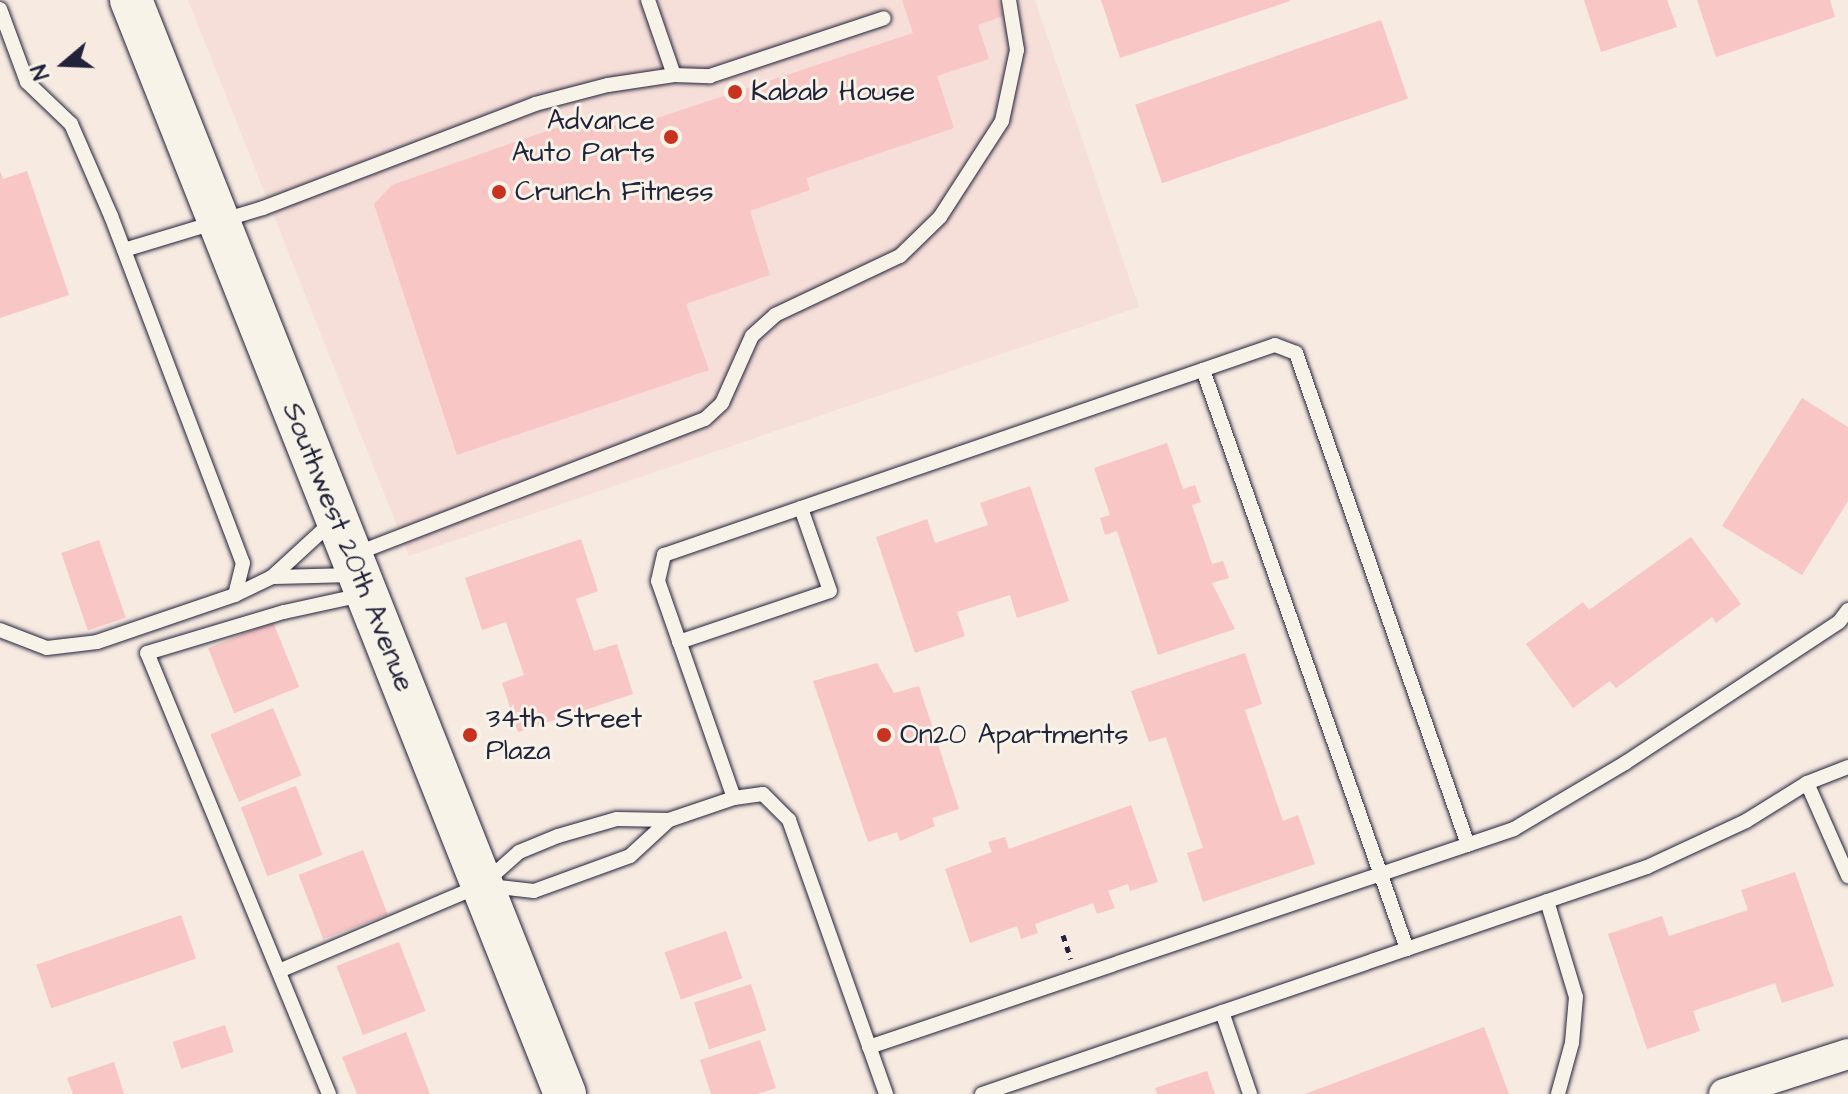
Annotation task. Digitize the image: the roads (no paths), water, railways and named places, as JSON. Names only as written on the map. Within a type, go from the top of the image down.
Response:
[{"type":"main road","name":"Southwest 20th Avenue","points":[[131,0],[565,1094]]},
{"type":"street","points":[[1724,1094],[1848,1054]]},
{"type":"lane","points":[[648,0],[674,75]]},
{"type":"lane","points":[[0,630],[47,648],[74,648],[235,595],[272,577],[353,561],[705,419],[722,403],[752,336],[775,315],[900,256],[940,217],[977,167],[1002,121],[1017,50],[1009,0]]},
{"type":"lane","points":[[0,9],[27,82],[71,124],[124,250],[243,563],[235,595]]},
{"type":"lane","points":[[124,250],[218,221],[535,104],[674,75],[710,76],[884,18]]},
{"type":"lane","points":[[734,798],[658,581],[664,555],[1275,345],[1296,353],[1468,845]]},
{"type":"lane","points":[[1203,370],[1378,876],[1407,949]]},
{"type":"lane","points":[[679,642],[830,591],[801,508]]},
{"type":"lane","points":[[272,577],[353,561]]},
{"type":"lane","points":[[329,1094],[147,653],[284,612],[353,561]]},
{"type":"lane","points":[[869,1047],[1468,845],[1560,805],[1839,622],[1848,610]]},
{"type":"lane","points":[[982,1094],[1662,860],[1746,821],[1807,783],[1848,767]]},
{"type":"lane","points":[[1807,783],[1848,876]]},
{"type":"lane","points":[[279,971],[482,885],[519,852],[558,836],[617,819],[669,820],[734,798],[763,794],[789,820],[886,1094]]},
{"type":"lane","points":[[482,885],[534,891],[630,856],[669,820]]},
{"type":"lane","points":[[1547,901],[1576,997],[1572,1043],[1558,1094]]},
{"type":"lane","points":[[1222,1012],[1250,1094]]},
{"type":"place","name":"Kabab House","points":[[735,92]]},
{"type":"place","name":"Advance Auto Parts","points":[[671,137]]},
{"type":"place","name":"Crunch Fitness","points":[[499,192]]},
{"type":"place","name":"34th Street Plaza","points":[[470,735]]},
{"type":"place","name":"On20 Apartments","points":[[884,735]]}]
